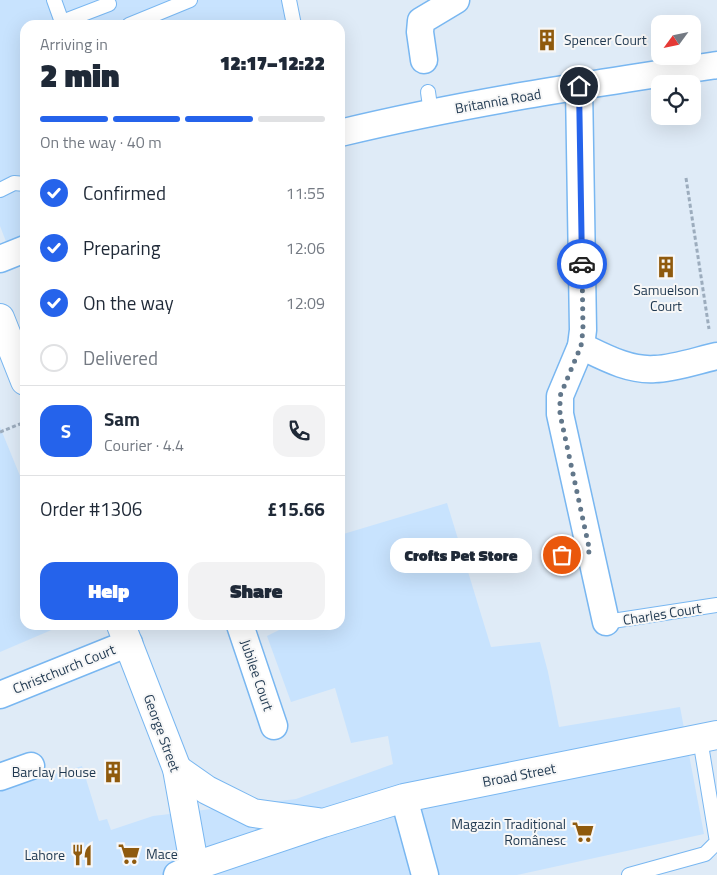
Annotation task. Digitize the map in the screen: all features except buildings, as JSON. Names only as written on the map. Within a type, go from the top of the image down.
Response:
[{"type":"street","points":[[424,60],[420,32],[421,21],[456,0]]},
{"type":"street","name":"Britannia Road","points":[[345,131],[429,102],[579,86],[717,65]]},
{"type":"street","points":[[579,86],[583,330],[581,346],[560,396],[560,414],[606,622]]},
{"type":"street","points":[[0,259],[20,251]]},
{"type":"street","points":[[0,318],[20,368]]},
{"type":"street","points":[[581,346],[611,361],[633,368],[656,370],[715,357]]},
{"type":"street","points":[[562,555],[590,552]]},
{"type":"street","name":"Jubilee Court","points":[[242,630],[274,726]]},
{"type":"street","name":"Christchurch Court","points":[[0,695],[125,634]]},
{"type":"street","name":"George Street","points":[[125,634],[177,769],[189,872]]},
{"type":"street","name":"Broad Street","points":[[189,872],[323,822],[404,798],[709,737]]},
{"type":"street","points":[[0,777],[31,766]]},
{"type":"street","name":"Broad Street","points":[[177,769],[207,790],[252,812],[323,822]]},
{"type":"street","points":[[404,798],[425,875]]},
{"type":"lane","points":[[54,0],[62,20]]},
{"type":"lane","points":[[138,20],[165,5],[190,0]]},
{"type":"lane","points":[[289,0],[293,20]]},
{"type":"lane","points":[[72,20],[109,4]]},
{"type":"lane","points":[[0,190],[14,183],[20,184]]},
{"type":"lane","name":"Charles Court","points":[[606,622],[717,605]]},
{"type":"lane","points":[[629,875],[705,854],[717,842],[709,737]]},
{"type":"path","points":[[686,178],[704,307],[715,357]]},
{"type":"path","points":[[0,432],[20,424]]},
{"type":"shaded area","points":[[0,0],[282,0],[287,20],[20,20],[20,254],[12,257],[0,226]]},
{"type":"shaded area","points":[[0,427],[20,476],[20,630],[51,630],[0,652]]},
{"type":"shaded area","points":[[447,503],[491,647],[540,642],[559,727],[680,707],[704,834],[517,875],[0,875],[0,783],[39,769],[42,778],[82,766],[99,821],[107,819],[111,830],[153,816],[296,799],[393,764],[388,736],[351,743],[335,688],[291,702],[267,636],[279,630],[345,630],[345,534]]},
{"type":"way so far","points":[[562,555],[590,552],[560,414],[560,396],[581,346],[583,330],[582,264]]},
{"type":"place","name":"Spencer Court","points":[[547,40]]},
{"type":"place","name":"Samuelson Court","points":[[666,267]]},
{"type":"place","name":"Crofts Pet Store","points":[[562,555]]},
{"type":"place","name":"Barclay House","points":[[113,772]]},
{"type":"place","name":"Magazin Tradițional Românesc","points":[[583,832]]},
{"type":"place","name":"Mace","points":[[129,854]]},
{"type":"place","name":"Lahore","points":[[82,855]]},
{"type":"route","points":[[579,86],[582,264]]}]
